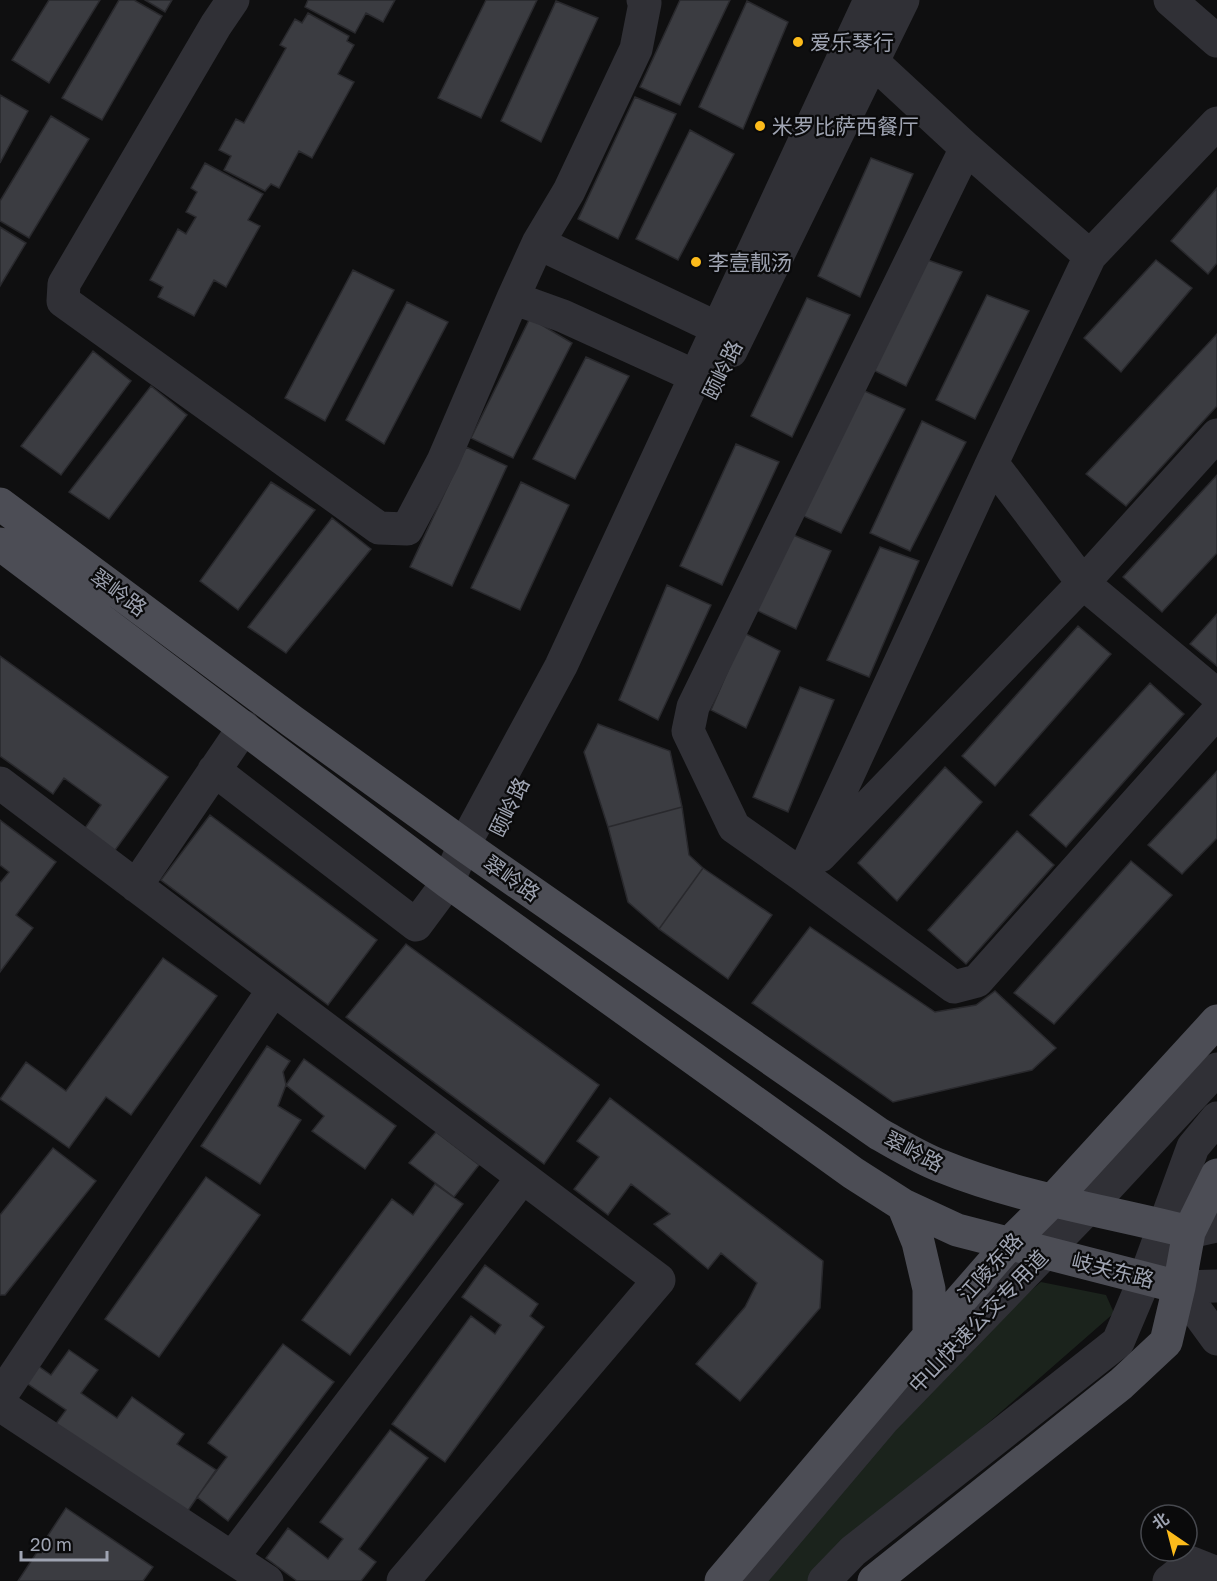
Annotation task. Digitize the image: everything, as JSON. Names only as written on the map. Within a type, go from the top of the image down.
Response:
[{"type":"main road","name":"翠岭路","points":[[0,504],[292,721],[474,852],[879,1134],[939,1166],[984,1181],[1088,1208],[1190,1228]]},
{"type":"main road","name":"翠岭路","points":[[0,544],[448,882],[844,1166],[903,1205],[957,1230],[1010,1243]]},
{"type":"main road","name":"江陵东路","points":[[721,1581],[1010,1243],[1053,1200],[1217,1021]]},
{"type":"main road","points":[[874,1581],[1121,1384],[1166,1342],[1190,1228],[1217,1175]]},
{"type":"main road","points":[[903,1205],[918,1242],[929,1289],[929,1336]]},
{"type":"main road","name":"岐关东路","points":[[1010,1243],[1179,1287]]},
{"type":"street","points":[[233,0],[216,25],[64,284],[63,301],[379,528],[407,529],[443,461],[538,243],[569,191],[636,49],[645,3],[643,0]]},
{"type":"street","name":"颐岭路","points":[[474,852],[870,0]]},
{"type":"street","name":"颐岭路","points":[[214,770],[416,925],[474,852],[903,0]]},
{"type":"street","points":[[1170,0],[1217,41]]},
{"type":"street","points":[[872,61],[966,148],[1090,256]]},
{"type":"street","points":[[802,875],[1090,256],[1217,123]]},
{"type":"street","points":[[966,148],[693,707],[688,732],[734,827],[954,987],[977,981],[1217,712]]},
{"type":"street","points":[[538,243],[717,328]]},
{"type":"street","points":[[513,298],[563,316],[695,376]]},
{"type":"street","points":[[802,875],[1083,583],[1217,435]]},
{"type":"street","points":[[992,463],[1083,583],[1217,695]]},
{"type":"street","points":[[136,886],[244,727]]},
{"type":"street","points":[[0,783],[659,1281],[403,1581]]},
{"type":"street","points":[[0,1397],[273,990]]},
{"type":"street","name":"中山快速公交专用道","points":[[747,1581],[884,1420],[1088,1208],[1217,1069]]},
{"type":"street","points":[[824,1581],[853,1551],[1118,1342],[1145,1278],[1190,1228],[1193,1147],[1217,1118]]},
{"type":"street","points":[[232,1558],[522,1178]]},
{"type":"street","name":"岐关东路","points":[[1179,1287],[1217,1286]]},
{"type":"street","points":[[1179,1287],[1217,1339]]},
{"type":"street","points":[[0,1405],[267,1581]]},
{"type":"street","points":[[1168,1581],[1192,1563],[1217,1573]]},
{"type":"shaded area","points":[[1041,1282],[1106,1295],[1114,1313],[844,1549],[813,1581],[759,1581],[838,1491],[1017,1302]]},
{"type":"building","points":[[49,0],[100,0],[49,83],[12,60]]},
{"type":"building","points":[[119,0],[134,0],[162,16],[102,120],[62,98]]},
{"type":"building","points":[[145,0],[172,0],[165,12]]},
{"type":"building","points":[[308,0],[395,0],[383,22],[366,13],[355,33],[305,7]]},
{"type":"building","points":[[486,0],[537,0],[481,118],[438,98]]},
{"type":"building","points":[[680,0],[730,0],[680,105],[640,87]]},
{"type":"building","points":[[556,1],[598,18],[541,142],[501,121]]},
{"type":"building","points":[[747,1],[788,22],[743,129],[699,107]]},
{"type":"building","points":[[308,13],[349,36],[347,41],[354,45],[338,74],[354,82],[312,158],[299,151],[279,188],[271,184],[265,191],[224,170],[231,156],[219,150],[236,119],[244,123],[286,48],[280,45],[295,19],[302,23]]},
{"type":"building","points":[[0,95],[28,111],[0,163]]},
{"type":"building","points":[[635,97],[676,114],[618,239],[578,219]]},
{"type":"building","points":[[51,116],[89,139],[29,238],[0,221],[0,201]]},
{"type":"building","points":[[690,130],[734,154],[678,260],[636,239]]},
{"type":"building","points":[[871,158],[913,174],[860,297],[818,276]]},
{"type":"building","points":[[205,163],[263,194],[248,220],[260,226],[226,287],[214,280],[194,316],[158,297],[163,287],[150,280],[178,229],[186,234],[196,217],[186,212],[197,192],[191,188]]},
{"type":"building","points":[[1217,188],[1217,263],[1208,274],[1171,241]]},
{"type":"building","points":[[0,227],[26,243],[0,286]]},
{"type":"building","points":[[922,258],[962,272],[906,386],[867,367]]},
{"type":"building","points":[[1156,260],[1192,288],[1121,372],[1084,338]]},
{"type":"building","points":[[353,270],[394,290],[325,421],[285,398]]},
{"type":"building","points":[[987,295],[1029,311],[975,419],[936,400]]},
{"type":"building","points":[[807,298],[850,315],[792,437],[751,416]]},
{"type":"building","points":[[407,302],[448,322],[384,444],[346,420]]},
{"type":"building","points":[[530,318],[572,343],[513,458],[471,438]]},
{"type":"building","points":[[1217,334],[1217,406],[1126,506],[1086,474]]},
{"type":"building","points":[[93,351],[131,381],[61,475],[21,446]]},
{"type":"building","points":[[586,357],[629,376],[575,479],[533,459]]},
{"type":"building","points":[[151,386],[187,415],[109,519],[69,492]]},
{"type":"building","points":[[858,388],[905,409],[841,533],[799,514]]},
{"type":"building","points":[[922,421],[966,442],[910,551],[870,533]]},
{"type":"building","points":[[736,444],[779,462],[722,585],[680,566]]},
{"type":"building","points":[[466,447],[507,466],[452,586],[410,567]]},
{"type":"building","points":[[1217,475],[1217,553],[1162,612],[1123,577]]},
{"type":"building","points":[[271,482],[315,510],[238,610],[200,581]]},
{"type":"building","points":[[521,482],[569,505],[520,610],[471,588]]},
{"type":"building","points":[[332,518],[371,549],[286,653],[248,627]]},
{"type":"building","points":[[791,534],[831,551],[796,629],[754,609]]},
{"type":"building","points":[[880,547],[919,561],[869,677],[827,660]]},
{"type":"building","points":[[667,585],[711,605],[658,720],[619,700]]},
{"type":"building","points":[[1217,614],[1217,666],[1190,644]]},
{"type":"building","points":[[1078,626],[1111,654],[995,786],[962,756]]},
{"type":"building","points":[[744,633],[780,651],[746,728],[711,710]]},
{"type":"building","points":[[0,656],[168,777],[113,853],[83,831],[101,805],[64,778],[53,794],[0,756]]},
{"type":"building","points":[[1150,683],[1184,714],[1066,847],[1030,815]]},
{"type":"building","points":[[800,687],[834,700],[788,812],[753,797]]},
{"type":"building","points":[[598,724],[670,751],[682,807],[608,827],[584,752]]},
{"type":"building","points":[[945,767],[982,802],[897,901],[858,863]]},
{"type":"building","points":[[1217,771],[1217,838],[1182,874],[1148,845]]},
{"type":"building","points":[[682,807],[689,855],[703,868],[659,929],[628,902],[608,827]]},
{"type":"building","points":[[210,815],[377,940],[328,1005],[161,880]]},
{"type":"building","points":[[0,820],[56,862],[16,915],[33,928],[0,972],[0,883],[9,872],[0,865]]},
{"type":"building","points":[[1017,831],[1054,865],[966,964],[928,930]]},
{"type":"building","points":[[1131,861],[1172,895],[1054,1024],[1014,993]]},
{"type":"building","points":[[703,868],[772,915],[728,979],[659,929]]},
{"type":"building","points":[[810,927],[935,1012],[976,1005],[995,991],[1056,1048],[1032,1070],[893,1102],[752,1003]]},
{"type":"building","points":[[406,944],[599,1085],[544,1164],[346,1017]]},
{"type":"building","points":[[163,958],[217,996],[131,1115],[106,1097],[69,1148],[0,1099],[26,1062],[66,1091]]},
{"type":"building","points":[[267,1046],[290,1061],[283,1072],[286,1085],[278,1106],[301,1120],[260,1184],[201,1146]]},
{"type":"building","points":[[304,1059],[396,1126],[365,1169],[312,1131],[324,1116],[286,1085]]},
{"type":"building","points":[[610,1098],[823,1261],[820,1308],[740,1401],[696,1364],[745,1307],[757,1283],[721,1253],[708,1269],[654,1224],[670,1214],[631,1184],[608,1215],[574,1189],[599,1157],[577,1141]]},
{"type":"building","points":[[436,1132],[479,1165],[454,1197],[409,1163]]},
{"type":"building","points":[[53,1148],[96,1181],[5,1295],[0,1295],[0,1215]]},
{"type":"building","points":[[206,1177],[260,1215],[159,1357],[105,1319]]},
{"type":"building","points":[[435,1184],[463,1204],[350,1355],[302,1320],[392,1199],[413,1215]]},
{"type":"building","points":[[485,1265],[538,1304],[530,1316],[544,1327],[445,1462],[392,1424],[471,1316],[495,1334],[501,1325],[462,1297]]},
{"type":"building","points":[[283,1344],[334,1382],[228,1521],[197,1497],[227,1457],[208,1443]]},
{"type":"building","points":[[69,1350],[98,1370],[81,1393],[117,1418],[132,1397],[184,1434],[177,1444],[216,1470],[185,1515],[55,1425],[66,1410],[22,1380],[34,1363],[51,1375]]},
{"type":"building","points":[[390,1430],[428,1458],[359,1549],[376,1562],[361,1581],[297,1581],[266,1558],[288,1528],[328,1559],[343,1539],[320,1522]]},
{"type":"building","points":[[66,1508],[153,1567],[143,1581],[18,1581]]},
{"type":"place","name":"爱乐琴行","points":[[798,42]]},
{"type":"place","name":"米罗比萨西餐厅","points":[[760,126]]},
{"type":"place","name":"李壹靓汤","points":[[696,262]]}]
